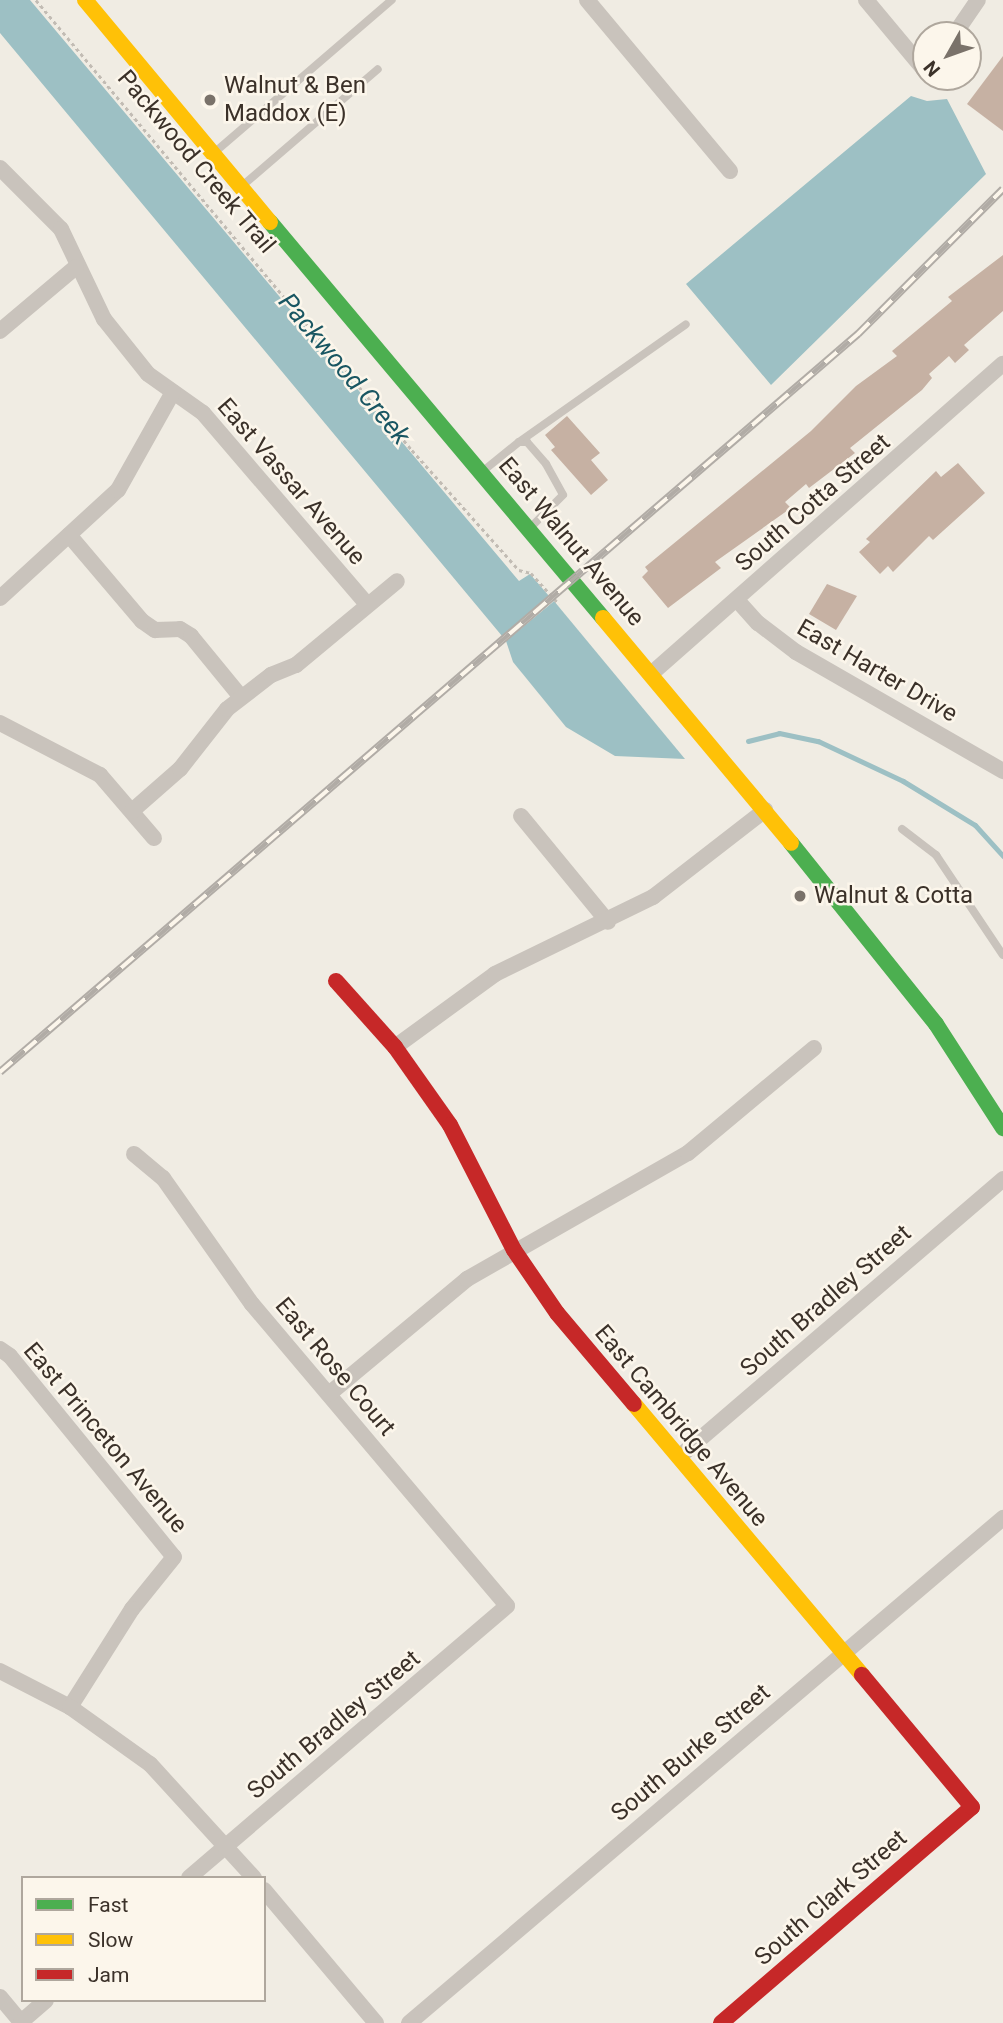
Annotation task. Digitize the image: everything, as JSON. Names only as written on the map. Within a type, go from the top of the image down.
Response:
[{"type":"main road","name":"East Walnut Avenue","points":[[88,1],[765,810],[936,1024],[1003,1128]]},
{"type":"main road","name":"East Cambridge Avenue","points":[[336,981],[395,1047],[450,1125],[514,1250],[557,1313],[972,1807]]},
{"type":"main road","name":"South Clark Street","points":[[721,2023],[972,1807]]},
{"type":"street","points":[[587,0],[730,171]]},
{"type":"street","points":[[866,0],[912,55]]},
{"type":"street","points":[[964,21],[978,0]]},
{"type":"street","name":"East Vassar Avenue","points":[[0,168],[61,229],[75,254],[76,267],[104,319],[148,374],[203,413],[366,603]]},
{"type":"street","points":[[0,331],[76,267]]},
{"type":"street","name":"South Cotta Street","points":[[650,674],[1003,363]]},
{"type":"street","points":[[0,598],[118,490],[173,391]]},
{"type":"street","points":[[69,535],[142,621],[155,631],[180,629],[191,636],[241,697]]},
{"type":"street","points":[[132,811],[180,769],[241,697],[271,675],[296,665],[366,603],[397,581]]},
{"type":"street","name":"East Harter Drive","points":[[737,600],[758,623],[802,656],[1003,771]]},
{"type":"street","points":[[0,723],[100,775],[154,838]]},
{"type":"street","points":[[395,1047],[495,974],[608,922],[689,873],[765,810]]},
{"type":"street","points":[[522,816],[608,922]]},
{"type":"street","points":[[329,1394],[431,1305],[514,1250],[619,1196],[688,1153],[814,1048]]},
{"type":"street","name":"East Rose Court","points":[[134,1154],[163,1178],[217,1259],[507,1606]]},
{"type":"street","name":"South Bradley Street","points":[[679,1457],[1003,1179]]},
{"type":"street","name":"East Princeton Avenue","points":[[0,1349],[159,1534],[174,1557],[132,1609],[70,1707]]},
{"type":"street","name":"South Burke Street","points":[[409,2023],[1003,1518]]},
{"type":"street","name":"South Bradley Street","points":[[191,1876],[507,1606]]},
{"type":"street","points":[[0,1671],[70,1707],[150,1764],[252,1876]]},
{"type":"street","points":[[266,1892],[376,2023]]},
{"type":"street","points":[[0,1997],[21,2022],[44,2002]]},
{"type":"lane","points":[[215,152],[392,0]]},
{"type":"lane","points":[[242,186],[378,69]]},
{"type":"lane","points":[[483,471],[519,442],[686,324]]},
{"type":"lane","points":[[519,442],[527,442],[540,457],[559,481],[563,495],[530,528]]},
{"type":"lane","points":[[902,829],[936,855],[1003,955]]},
{"type":"path","name":"Packwood Creek Trail","points":[[36,0],[412,450],[519,570],[531,573],[559,604]]},
{"type":"water","points":[[0,0],[30,0],[519,581],[530,574],[549,596],[502,636],[0,33]]},
{"type":"water","points":[[911,96],[927,101],[947,99],[986,174],[771,385],[686,284]]},
{"type":"water","points":[[554,601],[685,759],[615,756],[566,727],[513,662],[506,641]]},
{"type":"pier","points":[[549,596],[534,613],[554,601],[506,641],[502,636]]},
{"type":"building","points":[[1003,56],[1003,131],[967,104],[977,91],[982,91],[982,84]]},
{"type":"building","points":[[1003,255],[1003,311],[964,345],[969,350],[955,363],[949,356],[929,374],[932,378],[922,390],[850,448],[855,453],[809,488],[806,484],[785,502],[791,508],[715,562],[721,568],[668,608],[642,577],[648,571],[645,567],[811,431],[856,386],[897,356],[892,351],[952,301],[948,297]]},
{"type":"building","points":[[567,416],[600,453],[591,460],[608,480],[591,495],[551,450],[555,447],[545,435]]},
{"type":"building","points":[[958,463],[985,493],[933,540],[929,536],[893,572],[888,566],[880,574],[859,552],[870,542],[866,539],[936,471],[941,477]]},
{"type":"building","points":[[827,584],[857,596],[836,630],[809,614]]},
{"type":"waterway","name":"Packwood Creek","points":[[748,741],[779,733],[818,741],[903,781],[975,825],[1003,856]]},
{"type":"railway","points":[[0,1072],[858,334],[1003,189]]},
{"type":"traffic: fast","points":[[270,222],[603,618]]},
{"type":"traffic: fast","points":[[791,843],[936,1024],[1003,1128]]},
{"type":"traffic: slow","points":[[85,0],[270,222]]},
{"type":"traffic: slow","points":[[603,618],[791,843]]},
{"type":"traffic: slow","points":[[634,1404],[862,1675]]},
{"type":"traffic: jam","points":[[336,981],[395,1047],[450,1125],[514,1250],[557,1313],[634,1404]]},
{"type":"traffic: jam","points":[[721,2023],[972,1807],[862,1675]]},
{"type":"place","name":"Walnut & Ben Maddox (E)","points":[[210,100]]},
{"type":"place","name":"Walnut & Cotta","points":[[800,896]]}]
